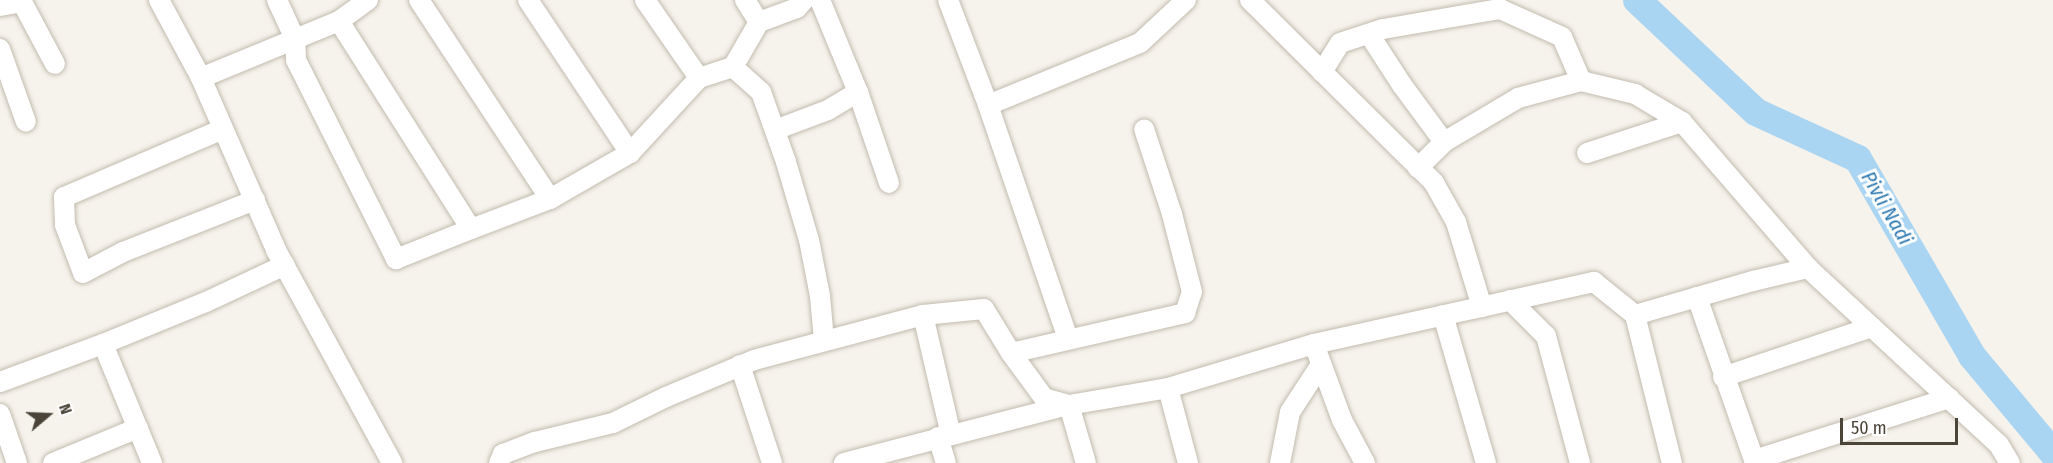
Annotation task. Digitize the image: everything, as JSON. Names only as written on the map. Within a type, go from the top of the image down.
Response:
[{"type":"street","points":[[159,0],[201,78],[285,265],[392,463]]},
{"type":"street","points":[[277,0],[295,39],[296,60],[396,259],[550,199],[630,153],[699,78],[733,67],[759,22],[797,8],[804,0]]},
{"type":"street","points":[[201,78],[339,21],[368,0]]},
{"type":"street","points":[[419,0],[550,199]]},
{"type":"street","points":[[528,0],[630,153]]},
{"type":"street","points":[[645,0],[699,78]]},
{"type":"street","points":[[746,0],[759,22]]},
{"type":"street","points":[[820,0],[858,93],[889,183]]},
{"type":"street","points":[[948,0],[988,105],[1068,339]]},
{"type":"street","points":[[988,105],[1140,43],[1186,0]]},
{"type":"street","points":[[1250,0],[1434,183],[1456,222],[1482,307]]},
{"type":"street","points":[[9,3],[22,2],[55,64]]},
{"type":"street","points":[[1322,72],[1340,43],[1369,33],[1500,9],[1562,37],[1581,81]]},
{"type":"street","points":[[339,21],[471,229]]},
{"type":"street","points":[[1369,33],[1402,85],[1444,142]]},
{"type":"street","points":[[0,50],[26,122]]},
{"type":"street","points":[[733,67],[761,92],[774,130],[809,240],[820,296],[824,341]]},
{"type":"street","points":[[1418,168],[1444,142],[1518,98],[1581,81],[1635,94],[1682,122],[1808,268],[1999,445],[2010,463]]},
{"type":"street","points":[[774,130],[828,110],[858,93]]},
{"type":"street","points":[[1587,153],[1682,122]]},
{"type":"street","points":[[223,129],[64,198],[65,225],[83,273],[123,252],[255,200]]},
{"type":"street","points":[[1011,353],[1185,314],[1192,292],[1172,214],[1144,129]]},
{"type":"street","points":[[0,381],[103,344],[206,302],[285,265]]},
{"type":"street","points":[[1635,315],[1808,268]]},
{"type":"street","points":[[844,463],[1069,405],[1168,388],[1314,344],[1594,282],[1635,315],[1672,463]]},
{"type":"street","points":[[1697,297],[1754,461],[1950,398]]},
{"type":"street","points":[[1510,300],[1546,336],[1580,463]]},
{"type":"street","points":[[499,463],[503,454],[535,442],[613,423],[740,365],[923,315],[984,309],[1011,353],[1044,398],[1069,405]]},
{"type":"street","points":[[923,315],[944,436],[946,463]]},
{"type":"street","points":[[1443,315],[1486,463]]},
{"type":"street","points":[[1723,377],[1872,327]]},
{"type":"street","points":[[103,344],[152,463]]},
{"type":"street","points":[[1314,344],[1320,366],[1342,420],[1365,463]]},
{"type":"street","points":[[740,365],[772,463]]},
{"type":"street","points":[[1280,463],[1290,412],[1320,366]]},
{"type":"street","points":[[1168,388],[1188,463]]},
{"type":"street","points":[[1069,405],[1086,463]]},
{"type":"street","points":[[0,414],[17,463]]},
{"type":"street","points":[[53,463],[138,428]]},
{"type":"waterway","name":"Pivli Nadi","points":[[1637,0],[1756,112],[1858,159],[1972,356],[2053,453]]}]
